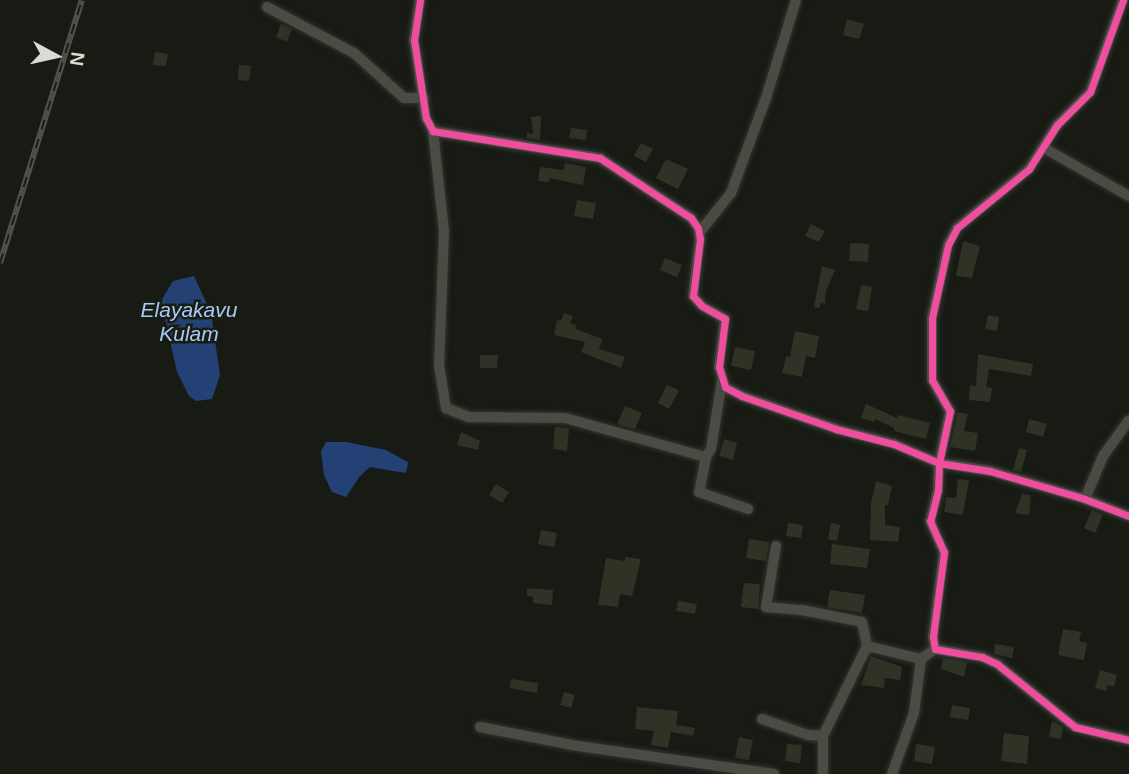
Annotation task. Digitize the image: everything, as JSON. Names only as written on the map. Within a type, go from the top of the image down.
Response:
[{"type":"street","points":[[420,0],[414,40],[426,118],[433,131],[444,231],[439,365],[446,408],[468,417],[565,418],[706,457]]},
{"type":"street","points":[[748,509],[699,492],[706,457],[711,449],[722,380],[719,367],[725,319],[702,306],[693,296],[699,233],[731,193],[766,98],[796,0]]},
{"type":"street","points":[[935,649],[933,637],[944,552],[930,521],[938,490],[939,463],[950,411],[932,380],[932,318],[948,245],[957,228],[1021,177],[1064,116],[1090,92],[1123,0]]},
{"type":"street","points":[[267,7],[354,52],[404,98],[424,98]]},
{"type":"street","points":[[433,131],[600,158],[677,206],[691,218],[699,233]]},
{"type":"street","points":[[1044,148],[1129,196]]},
{"type":"street","points":[[722,380],[731,391],[742,396],[836,429],[894,444],[939,463],[990,471],[1085,499],[1129,516]]},
{"type":"street","points":[[1085,499],[1103,456],[1129,420]]},
{"type":"street","points":[[776,546],[766,607],[802,610],[862,622],[867,646],[823,736],[823,774]]},
{"type":"street","points":[[867,646],[922,659]]},
{"type":"street","points":[[892,774],[914,713],[922,659],[935,649],[982,657],[997,664],[1074,727],[1129,740]]},
{"type":"street","points":[[762,719],[808,735],[823,736]]},
{"type":"street","points":[[480,727],[578,746],[774,774]]},
{"type":"water","name":"Elayakavu Kulam","points":[[194,276],[211,313],[220,375],[212,399],[196,401],[189,396],[177,372],[161,301],[173,281]]},
{"type":"water","points":[[326,442],[346,442],[386,450],[408,462],[407,469],[405,473],[370,467],[360,476],[346,497],[332,492],[324,475],[321,451]]},
{"type":"building","points":[[847,19],[864,24],[859,39],[843,35]]},
{"type":"building","points":[[281,24],[292,29],[287,42],[276,37]]},
{"type":"building","points":[[155,52],[168,54],[166,66],[153,65]]},
{"type":"building","points":[[239,65],[251,66],[249,81],[238,80]]},
{"type":"building","points":[[541,116],[540,140],[527,138],[527,133],[533,134],[531,117]]},
{"type":"building","points":[[571,128],[587,130],[586,140],[569,138]]},
{"type":"building","points":[[641,143],[653,149],[646,162],[634,156]]},
{"type":"building","points":[[666,159],[688,169],[678,189],[656,178]]},
{"type":"building","points":[[565,163],[586,167],[583,185],[549,178],[549,182],[538,181],[540,167],[564,170]]},
{"type":"building","points":[[577,200],[596,203],[593,219],[574,216]]},
{"type":"building","points":[[811,224],[825,231],[819,242],[805,236]]},
{"type":"building","points":[[963,241],[980,246],[972,278],[956,276]]},
{"type":"building","points":[[850,243],[869,244],[868,262],[849,261]]},
{"type":"building","points":[[665,258],[682,265],[677,277],[660,270]]},
{"type":"building","points":[[822,266],[835,270],[826,291],[825,304],[821,303],[819,308],[814,307]]},
{"type":"building","points":[[861,285],[872,287],[868,311],[856,309]]},
{"type":"building","points":[[564,313],[573,316],[570,323],[576,325],[575,329],[603,339],[599,349],[625,357],[621,368],[581,352],[585,342],[554,335],[557,320],[561,321]]},
{"type":"building","points":[[988,315],[999,317],[997,331],[985,329]]},
{"type":"building","points":[[795,331],[819,336],[815,358],[806,356],[802,377],[782,373],[786,356],[790,357]]},
{"type":"building","points":[[735,347],[755,351],[751,370],[731,366]]},
{"type":"building","points":[[978,354],[1033,364],[1031,376],[989,369],[986,387],[992,388],[990,402],[969,400],[970,385],[976,386]]},
{"type":"building","points":[[480,355],[498,355],[497,368],[480,368]]},
{"type":"building","points":[[667,385],[679,390],[669,409],[658,403]]},
{"type":"building","points":[[866,404],[897,418],[898,415],[930,423],[926,439],[894,431],[894,428],[875,419],[874,422],[861,418]]},
{"type":"building","points":[[625,406],[642,413],[635,429],[617,424]]},
{"type":"building","points":[[958,412],[968,414],[964,431],[978,433],[975,451],[950,447]]},
{"type":"building","points":[[1029,419],[1047,424],[1043,437],[1026,432]]},
{"type":"building","points":[[555,427],[569,428],[567,451],[553,449]]},
{"type":"building","points":[[461,432],[480,441],[478,450],[457,445]]},
{"type":"building","points":[[724,439],[737,443],[733,460],[719,456]]},
{"type":"building","points":[[1019,448],[1027,450],[1021,472],[1013,470]]},
{"type":"building","points":[[958,479],[969,480],[963,515],[944,512],[946,497],[956,498]]},
{"type":"building","points":[[876,481],[892,486],[888,505],[885,505],[885,525],[900,527],[898,542],[870,540],[871,503]]},
{"type":"building","points":[[496,484],[509,492],[502,503],[489,495]]},
{"type":"building","points":[[1022,494],[1031,495],[1029,515],[1015,513]]},
{"type":"building","points":[[1092,510],[1103,515],[1095,533],[1084,528]]},
{"type":"building","points":[[788,523],[803,525],[801,538],[786,536]]},
{"type":"building","points":[[831,523],[840,525],[837,541],[828,539]]},
{"type":"building","points":[[541,530],[557,533],[554,547],[538,544]]},
{"type":"building","points":[[749,539],[769,542],[766,561],[746,558]]},
{"type":"building","points":[[832,544],[870,549],[867,568],[830,564]]},
{"type":"building","points":[[625,557],[641,559],[632,596],[620,594],[618,607],[598,605],[606,558],[625,561]]},
{"type":"building","points":[[744,583],[760,584],[758,609],[741,607]]},
{"type":"building","points":[[527,588],[553,590],[552,605],[533,603],[533,597],[527,596]]},
{"type":"building","points":[[830,590],[865,595],[862,613],[827,607]]},
{"type":"building","points":[[678,601],[697,604],[695,614],[676,611]]},
{"type":"building","points":[[1063,629],[1081,632],[1079,641],[1087,643],[1084,660],[1058,655]]},
{"type":"building","points":[[995,644],[1014,647],[1012,658],[994,654]]},
{"type":"building","points":[[871,656],[902,667],[900,680],[885,678],[884,688],[861,685]]},
{"type":"building","points":[[943,658],[967,662],[964,677],[941,669]]},
{"type":"building","points":[[1100,670],[1117,675],[1114,687],[1107,685],[1106,691],[1095,688]]},
{"type":"building","points":[[511,679],[538,683],[537,693],[510,688]]},
{"type":"building","points":[[564,692],[575,695],[571,708],[560,705]]},
{"type":"building","points":[[952,705],[970,708],[968,720],[950,717]]},
{"type":"building","points":[[637,707],[678,711],[676,725],[695,728],[693,736],[671,732],[668,748],[651,745],[654,731],[635,729]]},
{"type":"building","points":[[1052,721],[1063,727],[1061,739],[1049,737]]},
{"type":"building","points":[[1004,733],[1029,736],[1027,764],[1001,761]]},
{"type":"building","points":[[739,737],[753,740],[749,760],[735,758]]},
{"type":"building","points":[[787,744],[802,745],[800,763],[785,761]]},
{"type":"building","points":[[916,744],[935,747],[932,764],[914,761]]},
{"type":"railway","points":[[0,263],[82,0]]},
{"type":"cycle path","points":[[420,0],[414,40],[426,118],[433,131],[600,158],[691,218],[698,228],[700,239],[693,296],[702,306],[725,319],[719,367],[725,387],[742,396],[836,429],[894,444],[939,463],[938,490],[930,521],[944,552],[933,637],[935,649],[982,657],[997,664],[1075,727],[1129,740]]},
{"type":"cycle path","points":[[1123,0],[1090,92],[1057,125],[1029,169],[957,228],[948,245],[932,318],[932,380],[950,411],[939,463],[990,471],[1085,499],[1129,516]]}]
